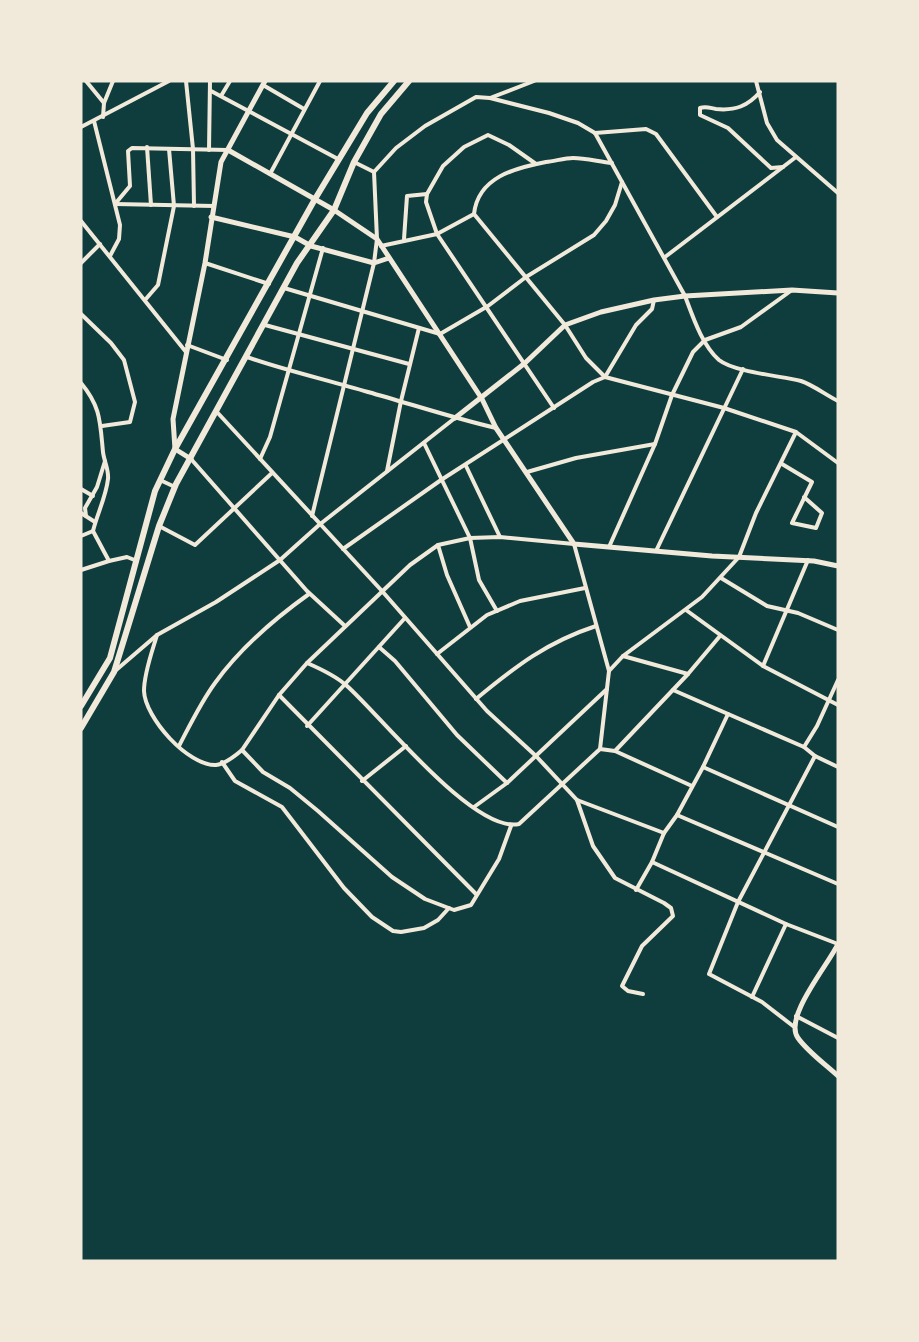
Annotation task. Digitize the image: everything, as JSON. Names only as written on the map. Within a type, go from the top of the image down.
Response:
[{"type":"main road","points":[[81,706],[110,658],[160,480],[175,449],[338,159],[368,113],[394,81]]},
{"type":"main road","points":[[81,728],[114,672],[159,526],[175,487],[265,325],[297,263],[311,246],[334,210],[354,162],[381,114],[409,81]]},
{"type":"street","points":[[86,81],[104,103]]},
{"type":"street","points":[[103,117],[104,103],[112,81]]},
{"type":"street","points":[[81,127],[169,81]]},
{"type":"street","points":[[186,81],[193,149],[194,206]]},
{"type":"street","points":[[209,150],[210,81]]},
{"type":"street","points":[[221,96],[230,81]]},
{"type":"street","points":[[270,174],[320,81]]},
{"type":"street","points":[[490,98],[534,81]]},
{"type":"street","points":[[756,81],[767,123],[777,140],[838,193]]},
{"type":"street","points":[[304,109],[264,83],[221,162],[205,264],[173,419],[175,449],[191,459],[310,594],[345,626]]},
{"type":"street","points":[[211,91],[338,159]]},
{"type":"street","points":[[760,92],[741,107],[732,110],[706,106],[700,108],[700,115],[728,128],[771,168],[783,167]]},
{"type":"street","points":[[312,516],[374,263],[378,239],[374,172],[396,148],[426,126],[476,97],[490,98],[549,113],[578,123],[595,133],[665,257],[685,296],[695,322],[720,361],[743,369],[803,382],[838,401]]},
{"type":"street","points":[[94,121],[120,225],[119,238],[110,256]]},
{"type":"street","points":[[595,133],[646,129],[656,134],[717,217]]},
{"type":"street","points":[[536,164],[488,135],[464,147],[443,166],[427,194],[426,202],[437,234],[488,306],[554,408]]},
{"type":"street","points":[[115,204],[130,186],[128,151],[132,148],[228,150],[334,210],[378,239],[482,399],[496,428],[574,544],[609,671],[600,749],[518,824],[511,826],[488,816],[446,789],[346,685],[308,662]]},
{"type":"street","points":[[147,148],[152,205]]},
{"type":"street","points":[[145,300],[158,285],[174,206],[169,148]]},
{"type":"street","points":[[665,257],[796,157]]},
{"type":"street","points":[[612,163],[573,158],[536,164],[503,173],[482,190],[476,201],[474,214],[565,325],[586,358],[605,377],[724,408],[796,432],[838,463]]},
{"type":"street","points":[[354,162],[374,172]]},
{"type":"street","points":[[284,288],[440,334],[488,306],[526,278],[594,235],[606,221],[615,205],[622,182]]},
{"type":"street","points":[[404,240],[407,196],[427,194]]},
{"type":"street","points":[[115,204],[214,206]]},
{"type":"street","points":[[381,246],[437,234],[474,214]]},
{"type":"street","points":[[212,217],[295,237],[311,246],[374,263],[389,258]]},
{"type":"street","points":[[81,221],[186,352]]},
{"type":"street","points":[[81,263],[100,244]]},
{"type":"street","points":[[260,459],[270,437],[323,248]]},
{"type":"street","points":[[205,264],[268,284]]},
{"type":"street","points":[[609,547],[655,444],[672,396],[693,352],[705,340],[741,327],[792,290]]},
{"type":"street","points":[[114,672],[157,635],[216,602],[280,560],[319,525],[375,483],[386,471],[482,399],[524,364],[565,325],[601,312],[654,300],[685,296],[792,290],[838,294]]},
{"type":"street","points":[[343,549],[442,480],[593,382],[605,377],[636,325],[652,309],[654,300]]},
{"type":"street","points":[[81,314],[111,343],[124,360],[135,402],[130,422],[102,426]]},
{"type":"street","points":[[265,325],[409,364]]},
{"type":"street","points":[[386,471],[409,364],[419,328]]},
{"type":"street","points":[[187,345],[226,360]]},
{"type":"street","points":[[247,357],[288,371],[345,385],[455,418],[496,428]]},
{"type":"street","points":[[656,551],[743,369]]},
{"type":"street","points":[[82,384],[97,406],[102,426],[108,476],[105,493],[92,532],[109,561]]},
{"type":"street","points":[[216,411],[319,525],[382,591],[476,699],[536,756],[577,800],[593,846],[615,878],[664,903],[670,908],[673,916],[642,946],[622,986],[628,992],[643,994]]},
{"type":"street","points":[[609,671],[623,656],[686,610],[721,578],[739,557],[756,513],[782,464],[796,432]]},
{"type":"street","points":[[424,444],[470,538],[479,580],[496,611]]},
{"type":"street","points":[[527,472],[576,458],[655,444]]},
{"type":"street","points":[[86,516],[85,508],[93,496],[105,461]]},
{"type":"street","points":[[782,464],[812,482],[804,497],[792,523],[816,528],[822,513],[804,497]]},
{"type":"street","points":[[466,466],[500,537]]},
{"type":"street","points":[[159,526],[195,545],[272,473]]},
{"type":"street","points":[[160,480],[175,487]]},
{"type":"street","points":[[81,488],[93,496]]},
{"type":"street","points":[[81,513],[95,522]]},
{"type":"street","points":[[81,536],[92,532]]},
{"type":"street","points":[[157,635],[149,661],[144,691],[148,708],[156,723],[179,746],[200,762],[216,765],[234,757],[242,750],[279,695],[308,662],[410,565],[438,545],[470,538],[500,537],[656,551],[808,560],[838,566]]},
{"type":"street","points":[[438,545],[447,575],[470,628]]},
{"type":"street","points":[[81,570],[127,557],[137,561]]},
{"type":"street","points":[[763,666],[808,560]]},
{"type":"street","points":[[721,578],[767,606],[798,613],[838,630]]},
{"type":"street","points":[[436,654],[487,615],[496,611],[520,601],[585,588]]},
{"type":"street","points":[[179,746],[214,684],[229,665],[249,643],[281,614],[310,594]]},
{"type":"street","points":[[686,610],[763,666],[838,705]]},
{"type":"street","points":[[307,726],[405,618]]},
{"type":"street","points":[[476,699],[535,652],[555,641],[596,626]]},
{"type":"street","points":[[615,751],[688,674],[720,636]]},
{"type":"street","points":[[380,647],[396,661],[457,735],[506,783]]},
{"type":"street","points":[[623,656],[688,674]]},
{"type":"street","points":[[804,746],[829,701],[838,680]]},
{"type":"street","points":[[474,807],[506,783],[608,688]]},
{"type":"street","points":[[673,690],[804,746],[815,756],[838,767]]},
{"type":"street","points":[[279,695],[307,726],[476,894]]},
{"type":"street","points":[[636,890],[652,862],[664,833],[703,767],[728,714]]},
{"type":"street","points":[[362,781],[406,746]]},
{"type":"street","points":[[600,749],[615,751],[650,769],[692,786]]},
{"type":"street","points":[[242,750],[263,772],[290,788],[392,877],[425,899],[449,908],[461,910],[470,905],[499,859],[511,826]]},
{"type":"street","points":[[815,756],[738,902],[709,974],[752,997],[793,1026],[797,1036],[838,1076]]},
{"type":"street","points":[[222,762],[235,781],[282,807],[344,888],[372,917],[393,931],[401,932],[424,928],[438,920],[449,908]]},
{"type":"street","points":[[703,767],[838,827]]},
{"type":"street","points":[[577,800],[664,833]]},
{"type":"street","points":[[676,815],[838,884]]},
{"type":"street","points":[[652,862],[837,946],[796,1016],[793,1026]]},
{"type":"street","points":[[752,997],[786,924]]},
{"type":"street","points":[[796,1016],[838,1038]]}]
